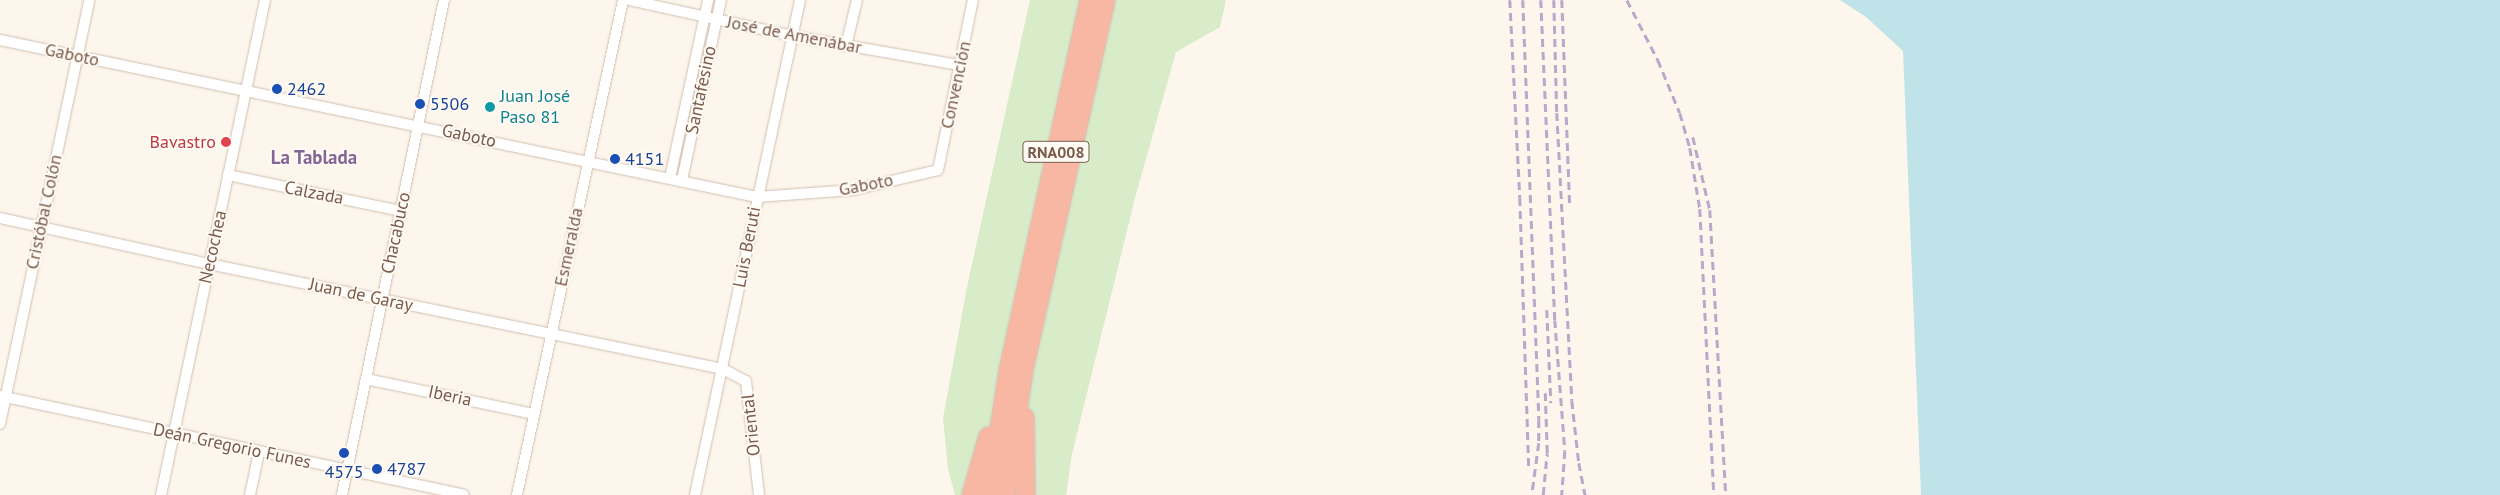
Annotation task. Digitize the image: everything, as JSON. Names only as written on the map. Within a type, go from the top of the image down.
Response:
[{"type":"highway","name":"RNA008","points":[[989,495],[1089,0]]},
{"type":"highway","name":"RNA008","points":[[971,495],[1015,370],[1105,0]]},
{"type":"highway","name":"RNA008","points":[[1004,495],[1015,370]]},
{"type":"highway","points":[[1015,370],[1024,495]]},
{"type":"street","name":"Cristóbal Colón","points":[[0,424],[3,397],[89,0]]},
{"type":"street","name":"Necochea","points":[[160,495],[265,0]]},
{"type":"street","name":"Chacabuco","points":[[342,495],[444,0]]},
{"type":"street","name":"Esmeralda","points":[[518,495],[623,0]]},
{"type":"street","name":"José de Amenábar","points":[[630,0],[793,36],[960,65]]},
{"type":"street","name":"Santafesino","points":[[670,178],[708,0]]},
{"type":"street","name":"Santafesino","points":[[682,180],[721,0]]},
{"type":"street","name":"Luis Beruti","points":[[695,495],[800,0]]},
{"type":"street","points":[[846,46],[856,0]]},
{"type":"street","name":"Convención","points":[[938,170],[973,0]]},
{"type":"street","name":"Gaboto","points":[[0,40],[757,197],[853,190],[938,170]]},
{"type":"street","name":"Calzada","points":[[228,176],[401,210]]},
{"type":"street","name":"Juan de Garay","points":[[0,218],[210,264],[723,369]]},
{"type":"street","name":"Oriental","points":[[723,369],[746,381],[759,495]]},
{"type":"street","name":"Iberia","points":[[366,379],[534,414]]},
{"type":"street","name":"Deán Gregorio Funes","points":[[3,397],[464,495]]},
{"type":"street","points":[[250,495],[259,452]]},
{"type":"green space","points":[[1030,0],[1226,0],[1220,27],[1176,52],[1135,198],[1072,454],[1066,495],[955,495],[948,469],[943,418],[967,287]]},
{"type":"water","points":[[1840,0],[2500,0],[2500,495],[1921,495],[1903,51],[1866,17]]},
{"type":"railway","points":[[1510,0],[1520,198],[1529,470]]},
{"type":"railway","points":[[1523,0],[1539,420],[1539,443],[1532,495]]},
{"type":"railway","points":[[1541,0],[1555,320],[1565,451],[1562,495]]},
{"type":"railway","points":[[1554,0],[1557,113],[1572,401],[1579,463],[1585,495]]},
{"type":"railway","points":[[1562,0],[1570,205]]},
{"type":"railway","points":[[1627,0],[1658,60],[1680,113],[1690,148],[1700,209],[1714,495]]},
{"type":"railway","points":[[1693,137],[1710,210],[1726,495]]},
{"type":"railway","points":[[1547,310],[1551,403]]},
{"type":"railway","points":[[1543,495],[1547,453],[1545,393]]},
{"type":"place","name":"2462","points":[[277,89]]},
{"type":"place","name":"5506","points":[[420,104]]},
{"type":"place","name":"Juan José Paso 81","points":[[490,107]]},
{"type":"place","name":"Bavastro","points":[[226,142]]},
{"type":"place","name":"4151","points":[[615,159]]},
{"type":"place","name":"4575","points":[[344,453]]},
{"type":"place","name":"4787","points":[[377,469]]},
{"type":"district","name":"La Tablada","points":[[314,158]]}]
